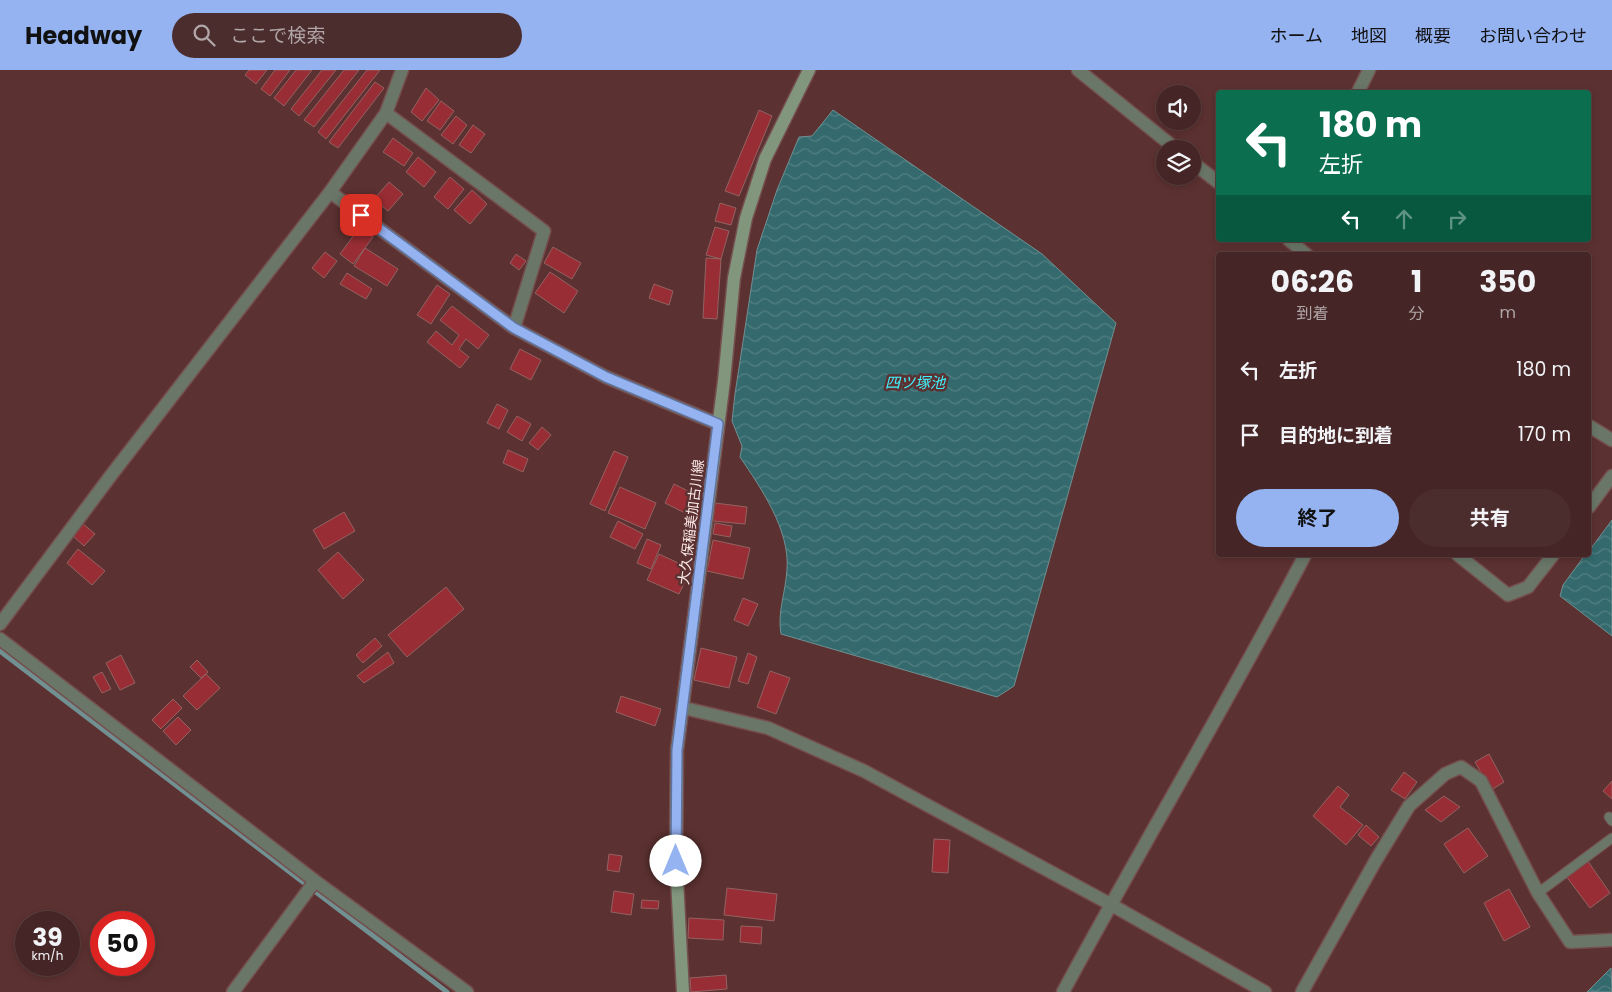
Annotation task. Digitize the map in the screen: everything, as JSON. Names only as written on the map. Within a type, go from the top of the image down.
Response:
[{"type":"main road","name":"大久保稲美加古川線","points":[[683,992],[676,861],[677,750],[684,708],[734,278],[746,218],[765,159],[809,70]]},
{"type":"street","points":[[0,624],[112,474],[330,192],[386,113],[402,70]]},
{"type":"street","points":[[1078,70],[1165,140]]},
{"type":"street","points":[[1359,90],[1369,70]]},
{"type":"street","points":[[386,113],[544,231],[514,328]]},
{"type":"street","points":[[1201,169],[1216,181]]},
{"type":"street","points":[[330,192],[514,328],[606,377],[718,424]]},
{"type":"street","points":[[1291,242],[1303,252]]},
{"type":"street","points":[[1591,427],[1612,440]]},
{"type":"street","points":[[1591,504],[1612,476]]},
{"type":"street","points":[[1063,992],[1110,904],[1275,613],[1304,557]]},
{"type":"street","points":[[1461,557],[1508,594],[1528,587],[1551,557]]},
{"type":"street","points":[[0,639],[315,881],[468,992]]},
{"type":"street","points":[[684,708],[768,728],[864,771],[1110,904],[1265,992]]},
{"type":"street","points":[[1302,992],[1376,860],[1409,806],[1445,774],[1461,767],[1481,781],[1538,892],[1570,942],[1612,940]]},
{"type":"street","points":[[233,992],[315,881]]},
{"type":"lane","points":[[1538,892],[1612,838]]},
{"type":"water","name":"四ツ塚池","points":[[833,110],[1042,254],[1116,323],[1014,686],[997,697],[781,634],[780,618],[787,569],[784,539],[765,496],[740,457],[742,446],[732,421],[757,250],[777,190],[799,137],[812,136]]},
{"type":"water","points":[[1612,520],[1612,636],[1560,596],[1563,585],[1584,557],[1591,557],[1591,548]]},
{"type":"water","points":[[1611,968],[1612,992],[1587,992]]},
{"type":"building","points":[[249,70],[267,70],[256,84],[245,75]]},
{"type":"building","points":[[275,70],[290,70],[270,96],[261,89]]},
{"type":"building","points":[[296,70],[312,70],[284,106],[274,98]]},
{"type":"building","points":[[322,70],[336,70],[299,116],[291,109]]},
{"type":"building","points":[[344,70],[359,70],[314,127],[304,120]]},
{"type":"building","points":[[367,70],[380,70],[326,139],[318,132]]},
{"type":"building","points":[[375,82],[384,88],[338,148],[329,142]]},
{"type":"building","points":[[426,88],[439,100],[422,121],[411,112]]},
{"type":"building","points":[[441,101],[454,111],[440,130],[427,121]]},
{"type":"building","points":[[759,110],[772,116],[739,196],[725,191]]},
{"type":"building","points":[[456,116],[467,125],[453,144],[441,135]]},
{"type":"building","points":[[473,125],[485,134],[471,153],[459,145]]},
{"type":"building","points":[[393,138],[413,153],[404,166],[383,152]]},
{"type":"building","points":[[418,157],[436,172],[424,187],[406,172]]},
{"type":"building","points":[[450,177],[464,189],[448,209],[434,197]]},
{"type":"building","points":[[389,182],[403,194],[388,211],[374,199]]},
{"type":"building","points":[[472,190],[487,204],[470,224],[454,210]]},
{"type":"building","points":[[720,203],[736,208],[731,225],[715,221]]},
{"type":"building","points":[[360,227],[373,237],[353,264],[340,254]]},
{"type":"building","points":[[715,227],[729,231],[721,259],[706,255]]},
{"type":"building","points":[[553,247],[581,263],[572,279],[544,263]]},
{"type":"building","points":[[365,248],[398,269],[387,286],[354,266]]},
{"type":"building","points":[[325,252],[337,261],[324,278],[312,268]]},
{"type":"building","points":[[516,254],[526,261],[519,270],[510,263]]},
{"type":"building","points":[[706,258],[721,259],[717,319],[703,318]]},
{"type":"building","points":[[550,272],[578,291],[564,313],[535,293]]},
{"type":"building","points":[[347,273],[372,289],[366,299],[340,284]]},
{"type":"building","points":[[654,284],[673,291],[669,305],[649,298]]},
{"type":"building","points":[[437,285],[450,294],[431,324],[417,315]]},
{"type":"building","points":[[452,306],[489,335],[478,349],[466,339],[459,349],[469,357],[460,368],[427,342],[436,331],[452,345],[459,335],[440,320]]},
{"type":"building","points":[[520,349],[541,360],[531,380],[510,369]]},
{"type":"building","points":[[497,404],[508,410],[499,429],[487,423]]},
{"type":"building","points":[[517,416],[531,424],[522,441],[507,432]]},
{"type":"building","points":[[542,427],[551,435],[538,450],[529,443]]},
{"type":"building","points":[[508,450],[528,459],[523,472],[503,463]]},
{"type":"building","points":[[614,451],[628,457],[605,511],[590,504]]},
{"type":"building","points":[[674,484],[700,497],[691,516],[665,503]]},
{"type":"building","points":[[620,487],[656,503],[645,529],[608,513]]},
{"type":"building","points":[[715,503],[747,507],[745,524],[713,521]]},
{"type":"building","points":[[344,512],[355,531],[324,549],[313,530]]},
{"type":"building","points":[[618,521],[643,534],[635,549],[610,537]]},
{"type":"building","points":[[82,523],[95,534],[84,546],[72,535]]},
{"type":"building","points":[[715,523],[732,526],[730,537],[713,534]]},
{"type":"building","points":[[647,539],[661,545],[651,569],[637,563]]},
{"type":"building","points":[[713,540],[750,548],[743,579],[707,571]]},
{"type":"building","points":[[78,549],[105,571],[92,585],[67,563]]},
{"type":"building","points":[[338,552],[364,580],[343,599],[318,570]]},
{"type":"building","points":[[659,554],[691,569],[679,594],[647,580]]},
{"type":"building","points":[[446,587],[464,609],[407,657],[388,635]]},
{"type":"building","points":[[743,598],[758,604],[748,626],[734,620]]},
{"type":"building","points":[[375,638],[382,646],[363,663],[356,655]]},
{"type":"building","points":[[701,648],[737,657],[729,688],[694,680]]},
{"type":"building","points":[[388,652],[394,663],[364,683],[357,676]]},
{"type":"building","points":[[748,653],[757,657],[748,684],[738,681]]},
{"type":"building","points":[[121,655],[135,683],[120,690],[106,663]]},
{"type":"building","points":[[197,660],[208,672],[201,678],[190,667]]},
{"type":"building","points":[[770,671],[790,678],[776,714],[757,707]]},
{"type":"building","points":[[102,672],[111,689],[102,693],[93,677]]},
{"type":"building","points":[[206,674],[220,688],[197,710],[183,696]]},
{"type":"building","points":[[621,696],[661,709],[655,726],[616,712]]},
{"type":"building","points":[[173,699],[182,708],[161,729],[152,720]]},
{"type":"building","points":[[178,717],[191,730],[176,745],[163,731]]},
{"type":"building","points":[[1489,754],[1504,782],[1491,790],[1475,762]]},
{"type":"building","points":[[1404,772],[1417,782],[1405,799],[1391,790]]},
{"type":"building","points":[[1612,781],[1612,799],[1603,791]]},
{"type":"building","points":[[1338,786],[1349,795],[1340,807],[1363,825],[1346,845],[1313,816]]},
{"type":"building","points":[[1444,796],[1460,807],[1441,822],[1425,810]]},
{"type":"building","points":[[1366,825],[1379,837],[1371,846],[1358,835]]},
{"type":"building","points":[[1468,828],[1488,856],[1464,873],[1444,844]]},
{"type":"building","points":[[934,839],[950,840],[948,873],[932,872]]},
{"type":"building","points":[[609,854],[622,856],[619,872],[607,870]]},
{"type":"building","points":[[1587,860],[1610,893],[1590,908],[1566,876]]},
{"type":"building","points":[[727,888],[777,894],[774,921],[724,915]]},
{"type":"building","points":[[1509,889],[1530,927],[1504,941],[1484,903]]},
{"type":"building","points":[[614,891],[634,894],[631,915],[611,912]]},
{"type":"building","points":[[642,900],[659,901],[658,909],[641,908]]},
{"type":"building","points":[[689,918],[724,920],[723,940],[688,938]]},
{"type":"building","points":[[741,926],[762,927],[761,944],[740,942]]},
{"type":"building","points":[[726,975],[727,989],[691,992],[690,978]]},
{"type":"waterway","points":[[0,651],[447,992]]},
{"type":"route","points":[[361,215],[514,328],[606,377],[718,424],[684,708],[677,750],[676,861]]}]
